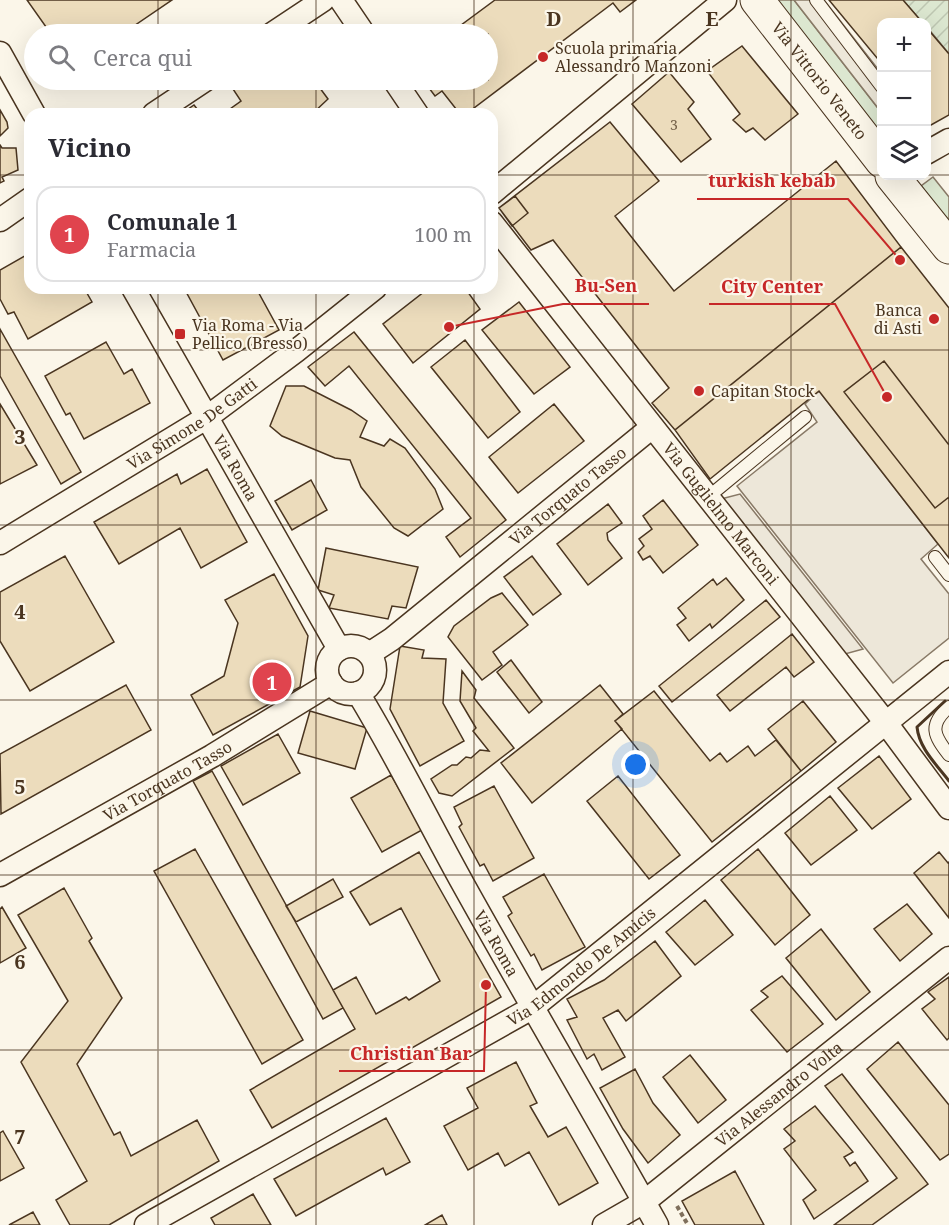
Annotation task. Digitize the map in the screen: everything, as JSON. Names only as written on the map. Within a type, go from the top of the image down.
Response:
[{"type":"main road","name":"Via Vittorio Veneto","points":[[757,0],[877,155]]},
{"type":"main road","points":[[895,180],[949,247]]},
{"type":"street","points":[[287,24],[323,0]]},
{"type":"street","points":[[341,0],[357,24]]},
{"type":"street","points":[[498,188],[725,0]]},
{"type":"street","points":[[0,53],[31,108]]},
{"type":"street","points":[[163,108],[190,90]]},
{"type":"street","points":[[401,90],[413,108]]},
{"type":"street","points":[[0,220],[24,203]]},
{"type":"street","name":"Via Guglielmo Marconi","points":[[498,231],[885,723],[949,808]]},
{"type":"street","name":"Via Roma","points":[[136,294],[339,649]]},
{"type":"street","name":"Via Simone De Gatti","points":[[0,543],[206,418],[367,294]]},
{"type":"street","name":"Via Torquato Tasso","points":[[369,654],[392,639],[651,428]]},
{"type":"street","points":[[349,646],[359,647],[369,654],[375,670],[373,680],[367,688],[358,693],[348,693],[339,690],[331,683],[327,674],[328,664],[339,649],[349,646]]},
{"type":"street","name":"Via Edmondo De Amicis","points":[[146,1225],[532,1008],[885,723],[946,680]]},
{"type":"street","name":"Via Torquato Tasso","points":[[0,875],[212,756],[331,683]]},
{"type":"street","name":"Via Roma","points":[[358,693],[375,720],[532,1008],[657,1225]]},
{"type":"street","name":"Via Alessandro Volta","points":[[604,1225],[644,1202],[949,958]]},
{"type":"lane","points":[[816,0],[877,80]]},
{"type":"lane","points":[[707,498],[805,417]]},
{"type":"lane","points":[[935,557],[949,575]]},
{"type":"lane","points":[[949,707],[935,723],[935,734],[949,755]]},
{"type":"green space","points":[[775,0],[794,0],[877,107],[877,131]]},
{"type":"green space","points":[[903,0],[949,0],[949,54],[931,32],[931,18],[919,18]]},
{"type":"green space","points":[[933,177],[949,197],[949,222],[921,186]]},
{"type":"shaded area","points":[[794,0],[824,0],[877,68],[877,107]]},
{"type":"shaded area","points":[[819,391],[938,544],[921,559],[949,594],[949,638],[893,683],[737,486],[817,422],[805,404]]},
{"type":"shaded area","points":[[740,494],[863,649],[845,654],[721,499]]},
{"type":"building","points":[[27,0],[172,0],[137,24],[44,24]]},
{"type":"building","points":[[495,0],[636,0],[620,12],[613,3],[498,90],[498,24],[463,24]]},
{"type":"building","points":[[829,0],[903,0],[919,18],[877,18],[877,58]]},
{"type":"building","points":[[931,33],[949,54],[949,115],[931,125]]},
{"type":"building","points":[[742,46],[798,114],[765,140],[753,128],[746,132],[733,120],[740,114],[707,71]]},
{"type":"building","points":[[669,72],[694,102],[688,109],[711,139],[681,162],[632,104]]},
{"type":"building","points":[[234,90],[321,90],[328,99],[318,108],[231,108],[241,101]]},
{"type":"building","points":[[430,90],[498,90],[474,108],[455,108],[442,91],[435,96]]},
{"type":"building","points":[[0,110],[8,128],[0,136]]},
{"type":"building","points":[[610,122],[659,181],[615,216],[674,291],[836,161],[901,247],[675,430],[652,403],[669,388],[553,240],[531,250],[499,208]]},
{"type":"building","points":[[0,145],[2,148],[16,148],[18,170],[2,177],[4,181],[0,183]]},
{"type":"building","points":[[515,196],[528,213],[512,226],[499,208]]},
{"type":"building","points":[[901,247],[949,308],[949,558],[819,391],[710,479],[675,430]]},
{"type":"building","points":[[24,256],[24,294],[87,294],[92,302],[28,339],[14,312],[8,314],[0,299],[0,270]]},
{"type":"building","points":[[187,294],[259,294],[279,330],[223,360]]},
{"type":"building","points":[[421,294],[469,294],[480,309],[413,363],[383,324]]},
{"type":"building","points":[[519,302],[570,367],[534,394],[482,330]]},
{"type":"building","points":[[0,329],[81,472],[61,484],[0,376]]},
{"type":"building","points":[[354,332],[506,520],[460,557],[446,537],[471,518],[349,366],[325,386],[308,367]]},
{"type":"building","points":[[465,340],[520,412],[488,438],[431,367]]},
{"type":"building","points":[[106,342],[124,374],[132,369],[150,403],[84,439],[70,413],[66,415],[45,376]]},
{"type":"building","points":[[884,361],[949,445],[949,497],[935,508],[844,392]]},
{"type":"building","points":[[286,386],[304,386],[351,410],[367,421],[360,437],[384,446],[390,439],[405,448],[435,489],[443,509],[408,536],[394,528],[361,487],[350,460],[335,458],[282,436],[270,426]]},
{"type":"building","points":[[0,404],[37,465],[0,484]]},
{"type":"building","points":[[554,404],[584,441],[518,493],[489,457]]},
{"type":"building","points":[[207,469],[247,542],[201,568],[180,528],[119,564],[94,522],[177,474],[181,484]]},
{"type":"building","points":[[311,480],[327,510],[292,530],[275,501]]},
{"type":"building","points":[[663,500],[698,545],[663,573],[650,556],[643,560],[638,552],[644,546],[639,539],[652,529],[643,516]]},
{"type":"building","points":[[608,504],[622,523],[607,533],[608,540],[622,558],[588,585],[557,544]]},
{"type":"building","points":[[326,548],[418,567],[406,608],[392,606],[388,619],[329,608],[334,595],[318,590]]},
{"type":"building","points":[[65,556],[114,642],[30,691],[0,641],[0,592]]},
{"type":"building","points":[[532,556],[561,594],[533,615],[504,577]]},
{"type":"building","points":[[274,574],[308,636],[300,687],[213,735],[191,695],[224,676],[238,623],[225,600]]},
{"type":"building","points":[[726,578],[744,600],[712,628],[710,624],[689,641],[677,625],[686,618],[678,608],[713,579],[717,585]]},
{"type":"building","points":[[502,593],[528,625],[493,652],[502,665],[482,680],[448,637],[454,626],[491,598]]},
{"type":"building","points":[[766,600],[780,617],[672,702],[659,686]]},
{"type":"building","points":[[792,634],[814,662],[794,677],[786,667],[730,711],[717,695]]},
{"type":"building","points":[[400,646],[424,650],[422,658],[446,659],[443,703],[464,741],[420,766],[390,709]]},
{"type":"building","points":[[511,660],[542,702],[529,713],[497,672]]},
{"type":"building","points":[[462,671],[476,690],[474,698],[514,748],[452,796],[439,793],[431,779],[452,765],[457,765],[466,757],[471,758],[480,750],[489,751],[473,731],[476,728],[460,701]]},
{"type":"building","points":[[126,685],[151,730],[1,814],[0,754]]},
{"type":"building","points":[[600,685],[623,714],[615,721],[622,729],[532,803],[501,763]]},
{"type":"building","points":[[654,691],[710,761],[720,753],[727,762],[748,746],[755,756],[776,740],[801,771],[712,842],[615,721]]},
{"type":"building","points":[[803,701],[836,742],[801,771],[768,729]]},
{"type":"building","points":[[310,711],[367,728],[355,769],[298,753]]},
{"type":"building","points":[[278,734],[300,773],[243,805],[221,766]]},
{"type":"building","points":[[879,756],[911,799],[872,829],[838,788]]},
{"type":"building","points":[[212,771],[343,1008],[323,1019],[193,781]]},
{"type":"building","points":[[391,775],[422,830],[382,852],[351,798]]},
{"type":"building","points":[[618,776],[680,855],[649,879],[587,801]]},
{"type":"building","points":[[494,786],[534,858],[493,881],[484,864],[480,866],[459,827],[462,824],[454,807]]},
{"type":"building","points":[[830,796],[857,830],[811,865],[785,833]]},
{"type":"building","points":[[195,849],[303,1040],[262,1064],[154,871]]},
{"type":"building","points":[[758,849],[810,915],[775,945],[721,880]]},
{"type":"building","points":[[419,852],[501,997],[272,1128],[250,1090],[355,1029],[333,990],[356,977],[376,1014],[406,997],[409,1000],[440,981],[401,908],[370,925],[350,892]]},
{"type":"building","points":[[939,852],[949,862],[949,918],[914,873]]},
{"type":"building","points":[[544,874],[585,947],[542,970],[534,954],[531,956],[508,916],[512,913],[503,897]]},
{"type":"building","points":[[333,879],[343,897],[296,922],[286,906]]},
{"type":"building","points":[[64,888],[92,938],[89,941],[122,998],[77,1064],[114,1135],[120,1132],[131,1156],[197,1120],[219,1161],[109,1225],[70,1225],[56,1200],[87,1181],[21,1062],[68,1001],[18,915]]},
{"type":"building","points":[[705,900],[733,935],[695,965],[666,932]]},
{"type":"building","points":[[907,904],[932,934],[900,961],[874,929]]},
{"type":"building","points":[[2,907],[26,948],[0,963],[0,909]]},
{"type":"building","points":[[821,929],[870,992],[836,1020],[786,958]]},
{"type":"building","points":[[655,941],[681,976],[626,1021],[618,1010],[603,1018],[625,1057],[602,1070],[594,1054],[587,1059],[567,1020],[577,1017],[567,999],[604,980]]},
{"type":"building","points":[[782,976],[823,1024],[787,1052],[751,1010],[768,997],[761,991]]},
{"type":"building","points":[[949,977],[949,1038],[947,1040],[922,1009],[935,999],[928,992]]},
{"type":"building","points":[[898,1042],[949,1105],[949,1154],[940,1160],[867,1069]]},
{"type":"building","points":[[690,1055],[726,1100],[698,1123],[663,1077]]},
{"type":"building","points":[[516,1062],[537,1103],[530,1106],[548,1137],[566,1127],[598,1183],[559,1205],[529,1152],[505,1166],[498,1153],[468,1170],[444,1126],[478,1108],[467,1088]]},
{"type":"building","points":[[635,1069],[653,1103],[680,1135],[648,1163],[623,1129],[600,1088]]},
{"type":"building","points":[[842,1074],[928,1184],[872,1225],[834,1225],[897,1178],[825,1086]]},
{"type":"building","points":[[815,1106],[853,1152],[844,1157],[850,1166],[855,1162],[868,1181],[814,1219],[803,1200],[816,1190],[784,1149],[795,1141],[784,1129]]},
{"type":"building","points":[[386,1118],[410,1162],[386,1175],[383,1168],[296,1216],[274,1179]]},
{"type":"building","points":[[3,1131],[24,1168],[0,1181],[0,1133]]},
{"type":"building","points":[[735,1171],[764,1225],[695,1225],[682,1201]]},
{"type":"building","points":[[253,1194],[271,1225],[215,1225],[211,1218]]},
{"type":"building","points":[[33,1212],[40,1225],[9,1225]]},
{"type":"building","points":[[442,1215],[447,1225],[425,1225]]},
{"type":"wall","points":[[945,701],[917,727],[925,749],[949,781]]},
{"type":"place","name":"Scuola primaria Alessandro Manzoni","points":[[543,57]]},
{"type":"place","name":"turkish kebab","points":[[900,260]]},
{"type":"place","name":"Banca di Asti","points":[[934,319]]},
{"type":"place","name":"Bu-Sen","points":[[449,327]]},
{"type":"place","name":"Via Roma - Via Pellico (Bresso)","points":[[180,334]]},
{"type":"place","name":"Capitan Stock","points":[[699,391]]},
{"type":"place","name":"City Center","points":[[887,397]]},
{"type":"place","name":"Comunale 1","points":[[272,682]]},
{"type":"place","name":"Christian Bar","points":[[486,985]]}]
